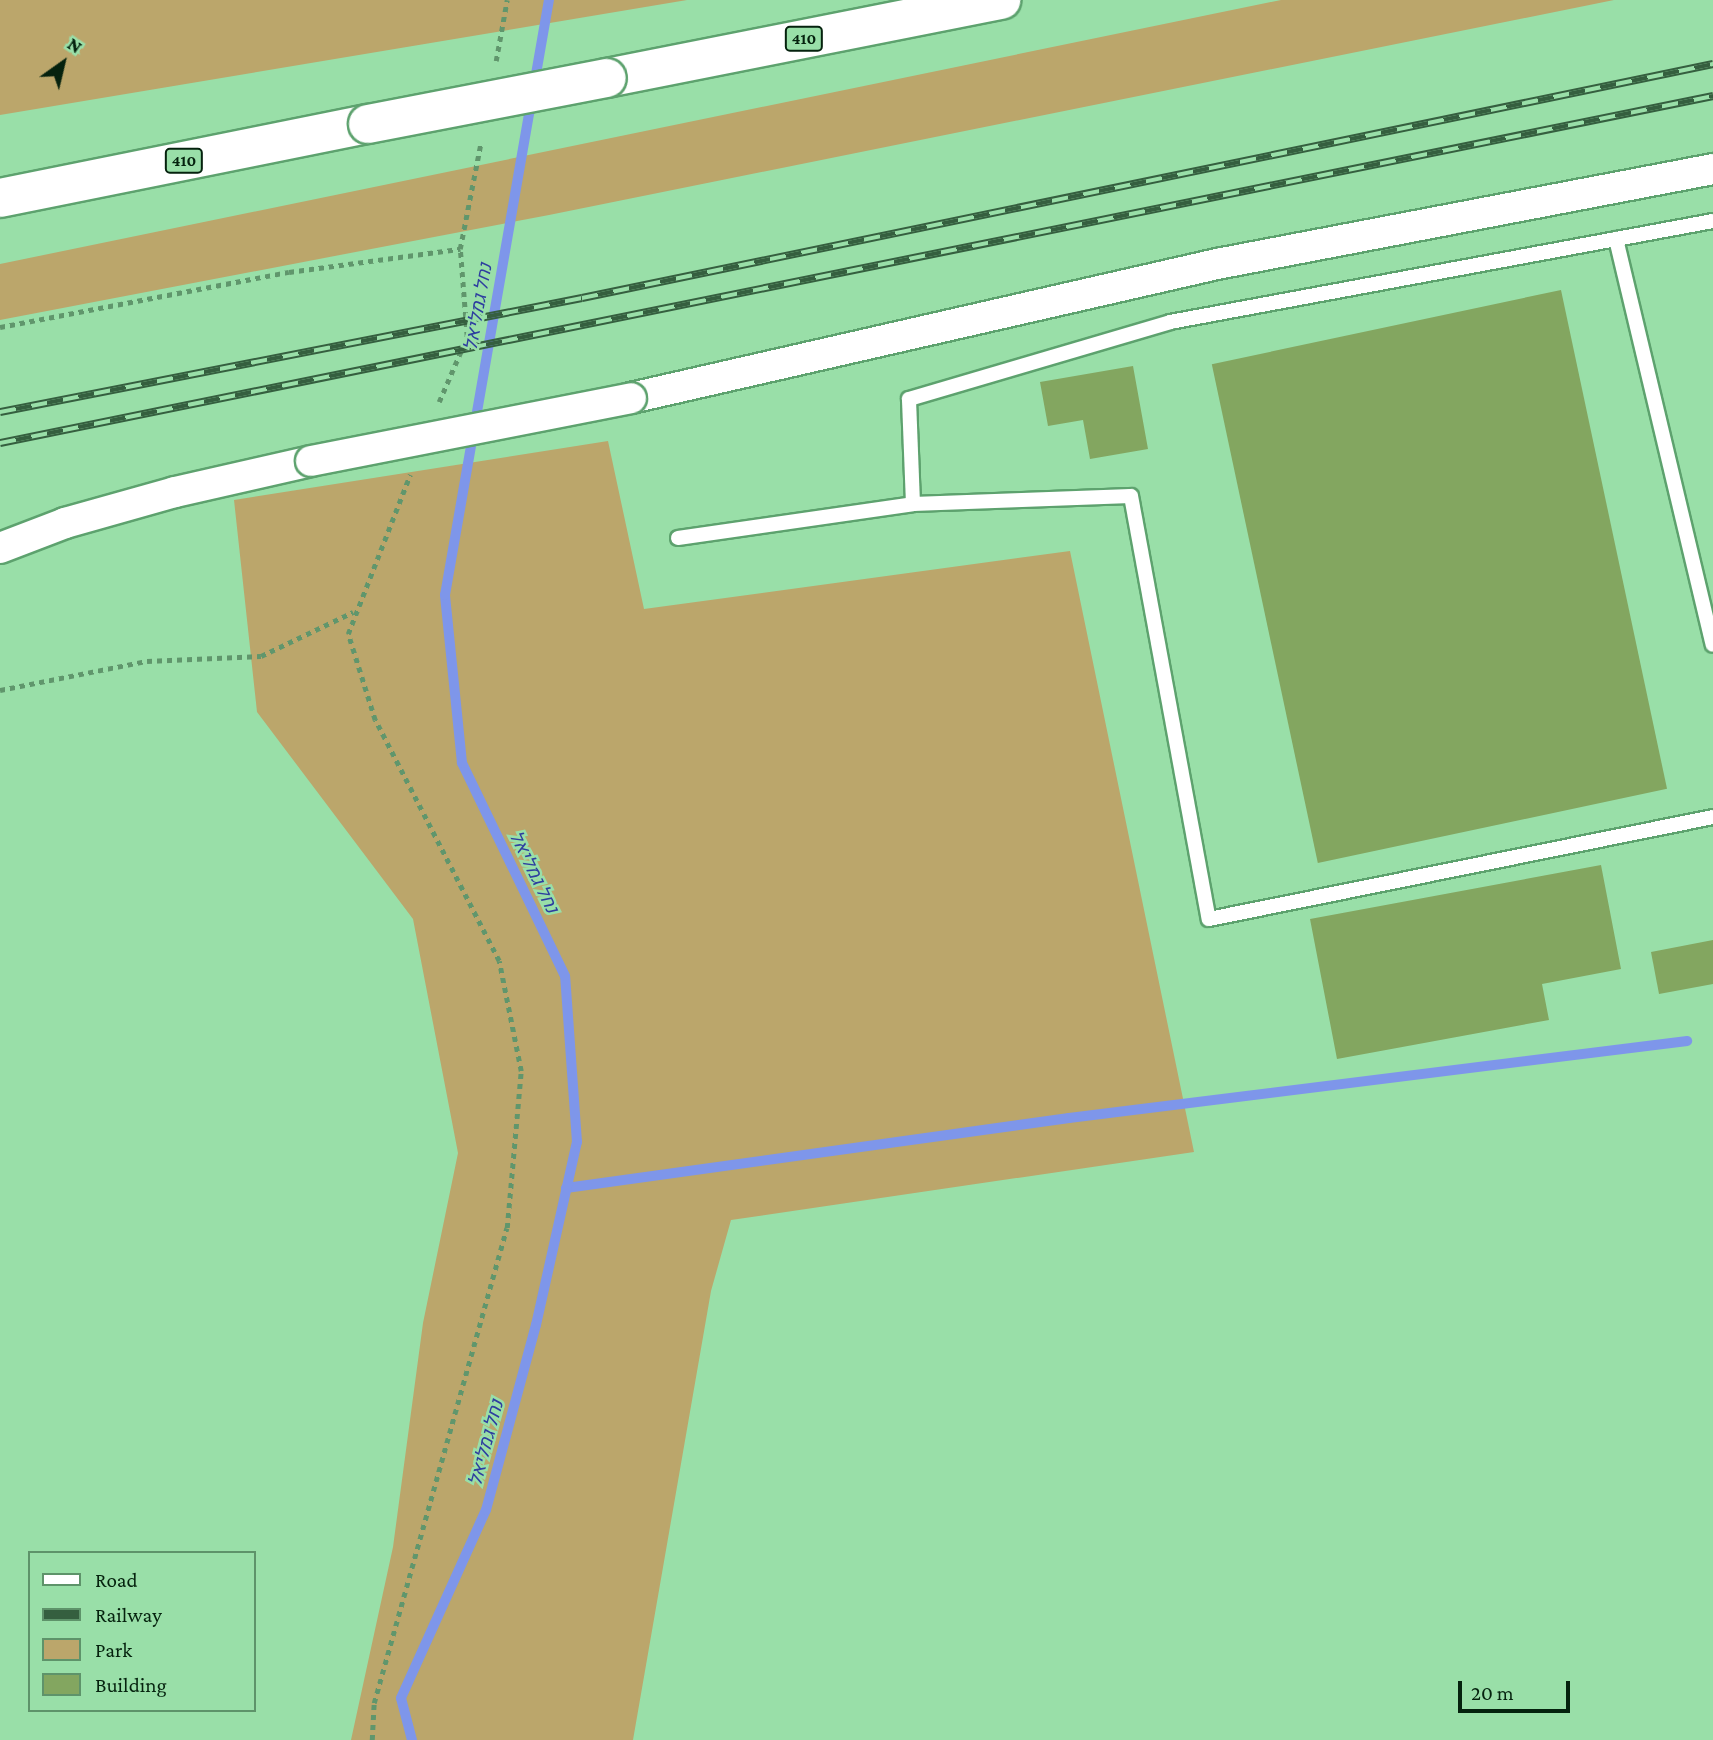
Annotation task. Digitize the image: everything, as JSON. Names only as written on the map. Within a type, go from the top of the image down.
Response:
[{"type":"main road","name":"410","points":[[0,198],[1001,0]]},
{"type":"street","points":[[0,548],[65,523],[175,492],[311,461],[631,398],[1217,264],[1713,169]]},
{"type":"lane","points":[[913,505],[909,399],[1170,322],[1713,221]]},
{"type":"lane","points":[[1616,239],[1706,587],[1713,645]]},
{"type":"lane","points":[[678,538],[913,505],[1131,496],[1209,919],[1713,817]]},
{"type":"path","points":[[0,327],[289,272],[460,249],[467,337],[438,405]]},
{"type":"path","points":[[372,1740],[373,1703],[507,1228],[521,1071],[499,961],[375,720],[348,634],[354,612],[412,470]]},
{"type":"path","points":[[0,690],[147,662],[261,656],[354,612]]},
{"type":"green space","points":[[0,0],[687,0],[0,115]]},
{"type":"green space","points":[[1281,0],[1614,0],[549,215],[0,320],[0,264]]},
{"type":"green space","points":[[608,441],[644,609],[1070,551],[1194,1152],[731,1220],[711,1291],[633,1740],[351,1740],[393,1547],[423,1323],[458,1153],[413,919],[257,712],[234,500]]},
{"type":"building","points":[[1561,290],[1667,789],[1318,863],[1212,364]]},
{"type":"building","points":[[1133,366],[1148,449],[1090,459],[1083,420],[1048,426],[1040,382]]},
{"type":"building","points":[[1601,865],[1621,969],[1542,984],[1549,1020],[1337,1059],[1310,919]]},
{"type":"building","points":[[1713,940],[1713,984],[1659,994],[1651,952]]},
{"type":"waterway","name":"נחל גמליאל","points":[[412,1740],[401,1698],[486,1510],[536,1325],[577,1142],[565,976],[462,763],[445,595],[549,0]]},
{"type":"waterway","points":[[566,1188],[1069,1118],[1687,1041]]},
{"type":"railway","points":[[0,412],[582,298],[1713,64]]},
{"type":"railway","points":[[0,443],[1713,96]]}]
